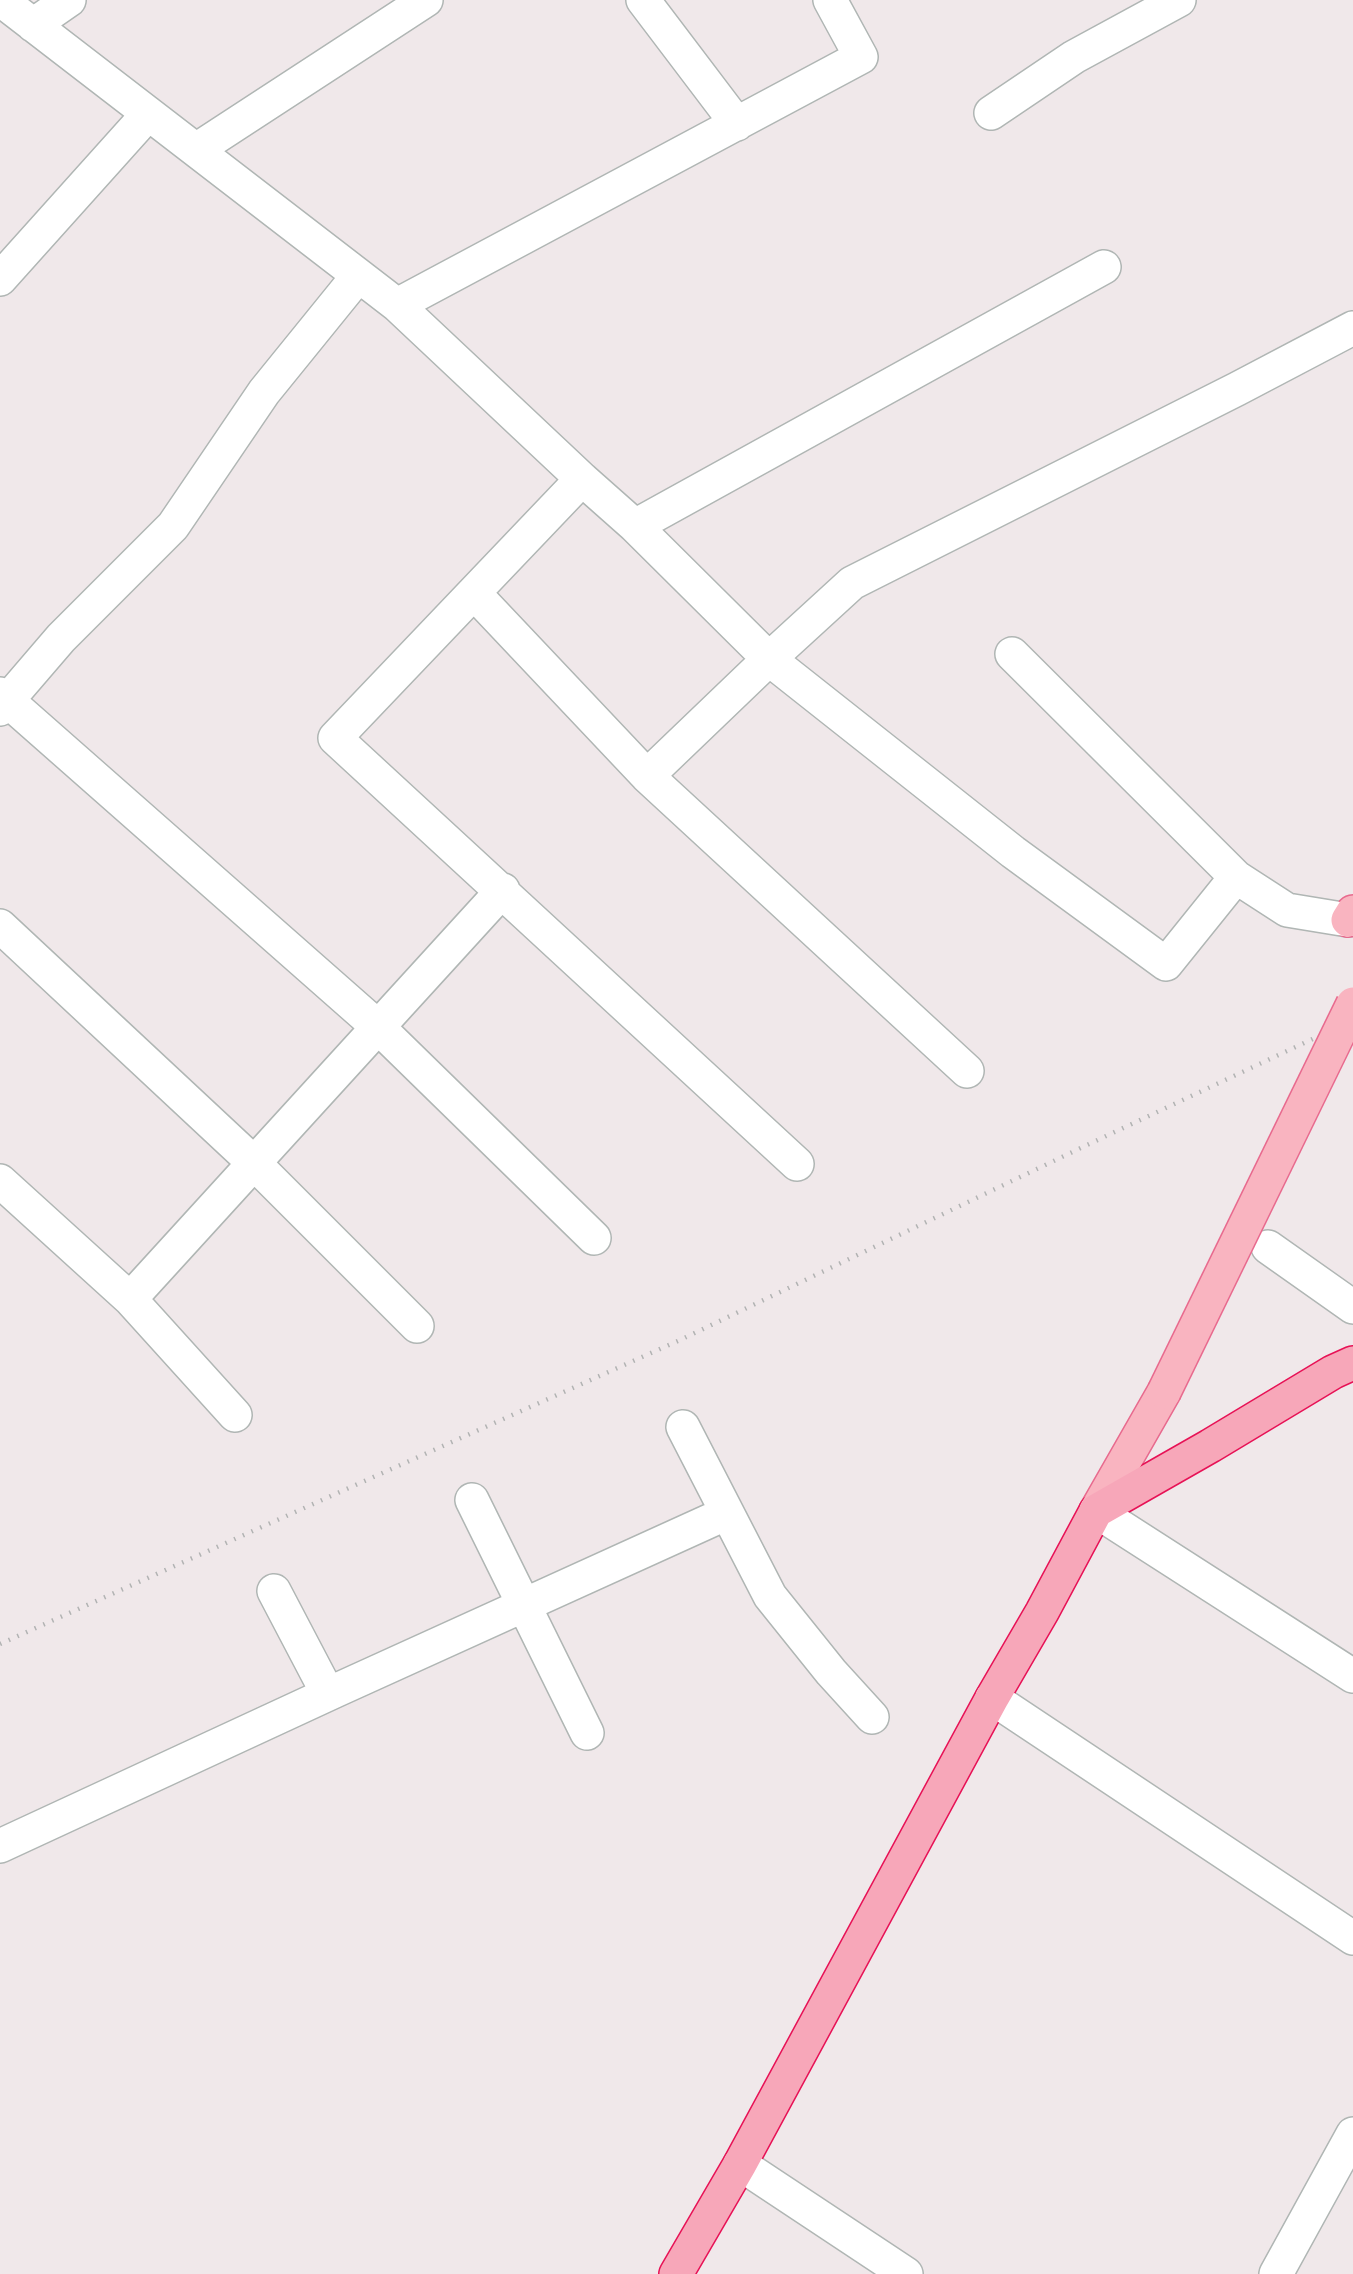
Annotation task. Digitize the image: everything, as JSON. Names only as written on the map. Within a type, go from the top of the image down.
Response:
[{"type":"highway","points":[[676,2274],[740,2164],[992,1698],[1042,1612],[1096,1511],[1210,1446],[1346,1374]]},
{"type":"main road","points":[[1096,1511],[1164,1392],[1353,1004]]},
{"type":"street","points":[[2,0],[397,305],[635,526],[769,659],[1013,852],[1166,964],[1236,877]]},
{"type":"street","points":[[33,25],[69,0]]},
{"type":"street","points":[[196,150],[426,0]]},
{"type":"street","points":[[643,0],[736,124]]},
{"type":"street","points":[[397,305],[861,57],[830,0]]},
{"type":"street","points":[[991,113],[1074,57],[1179,0]]},
{"type":"street","points":[[0,279],[148,114]]},
{"type":"street","points":[[635,526],[1104,267]]},
{"type":"street","points":[[358,276],[264,392],[173,526],[61,638],[3,701],[378,1027],[594,1238]]},
{"type":"street","points":[[647,776],[852,583],[1353,328]]},
{"type":"street","points":[[582,479],[335,738],[503,890],[797,1164]]},
{"type":"street","points":[[474,593],[647,776],[967,1071]]},
{"type":"street","points":[[1012,654],[1236,877],[1287,910],[1350,916]]},
{"type":"street","points":[[130,1299],[503,890]]},
{"type":"street","points":[[0,927],[254,1163],[417,1326]]},
{"type":"street","points":[[0,1181],[130,1299],[235,1416]]},
{"type":"street","points":[[1268,1247],[1353,1307]]},
{"type":"street","points":[[683,1427],[770,1596],[831,1672],[872,1717]]},
{"type":"street","points":[[472,1500],[587,1733]]},
{"type":"street","points":[[1096,1511],[1353,1676]]},
{"type":"street","points":[[0,1846],[727,1513]]},
{"type":"street","points":[[274,1591],[328,1694]]},
{"type":"street","points":[[992,1698],[1353,1938]]},
{"type":"street","points":[[1275,2274],[1353,2134]]},
{"type":"street","points":[[740,2164],[906,2274]]},
{"type":"railway","points":[[0,1644],[680,1340],[1353,1020]]}]
